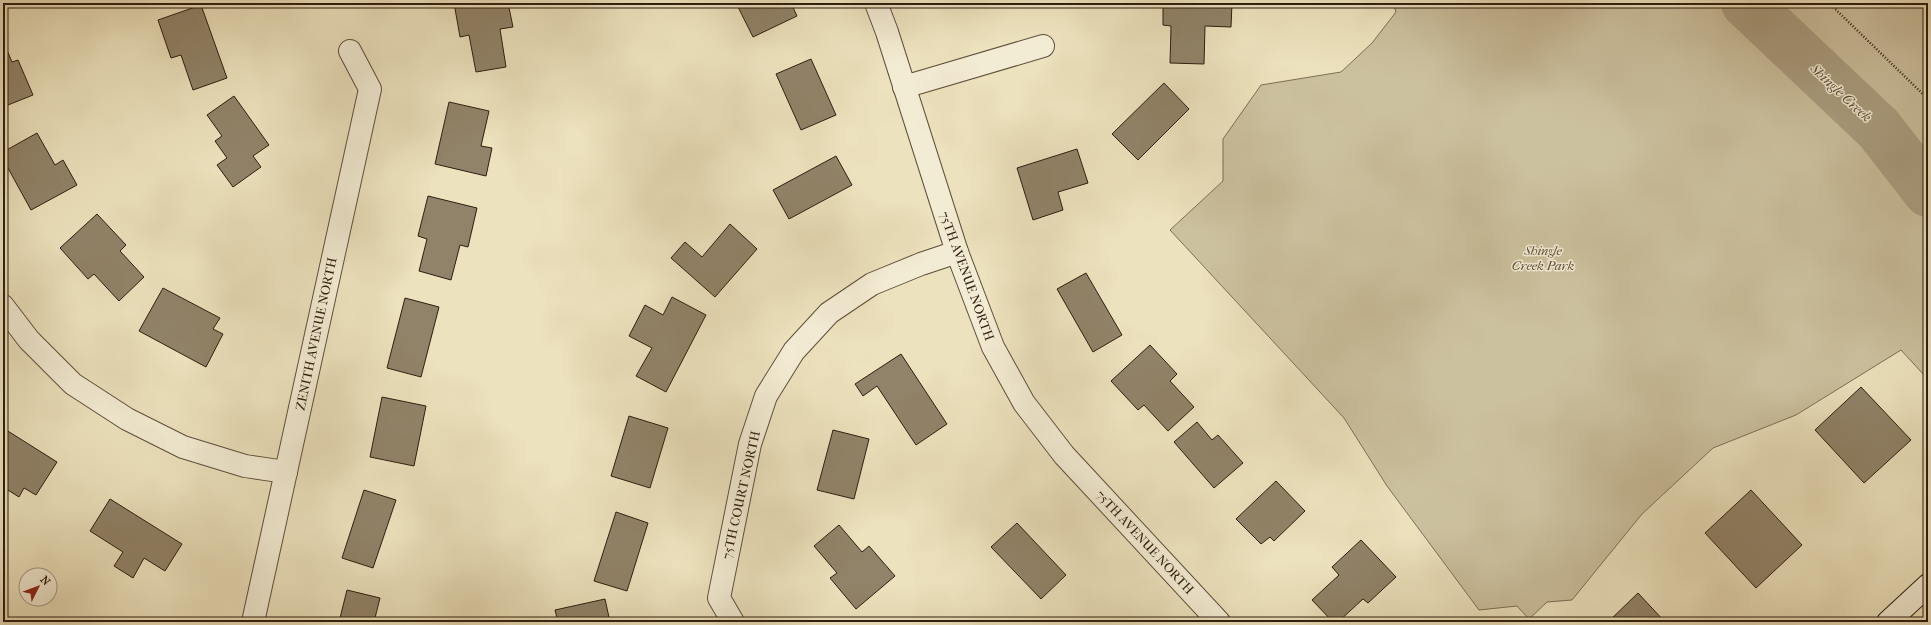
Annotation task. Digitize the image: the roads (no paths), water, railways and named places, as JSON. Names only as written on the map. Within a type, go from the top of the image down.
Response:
[{"type":"street","name":"75TH AVENUE NORTH","points":[[876,3],[887,32],[957,252],[993,347],[1024,403],[1064,455],[1219,622]]},
{"type":"street","points":[[904,87],[1043,46]]},
{"type":"street","name":"ZENITH AVENUE NORTH","points":[[252,622],[370,89],[350,50]]},
{"type":"street","name":"75TH COURT NORTH","points":[[733,622],[719,598],[750,444],[766,396],[794,351],[829,313],[872,284],[921,264],[957,252]]},
{"type":"street","points":[[3,306],[29,340],[73,384],[127,420],[183,447],[244,466],[286,472]]},
{"type":"street","points":[[1888,622],[1928,585]]},
{"type":"waterway","name":"Shingle Creek","points":[[1746,3],[1879,129],[1928,192]]},
{"type":"park label","name":"Shingle Creek Park","points":[[1543,258]]}]
